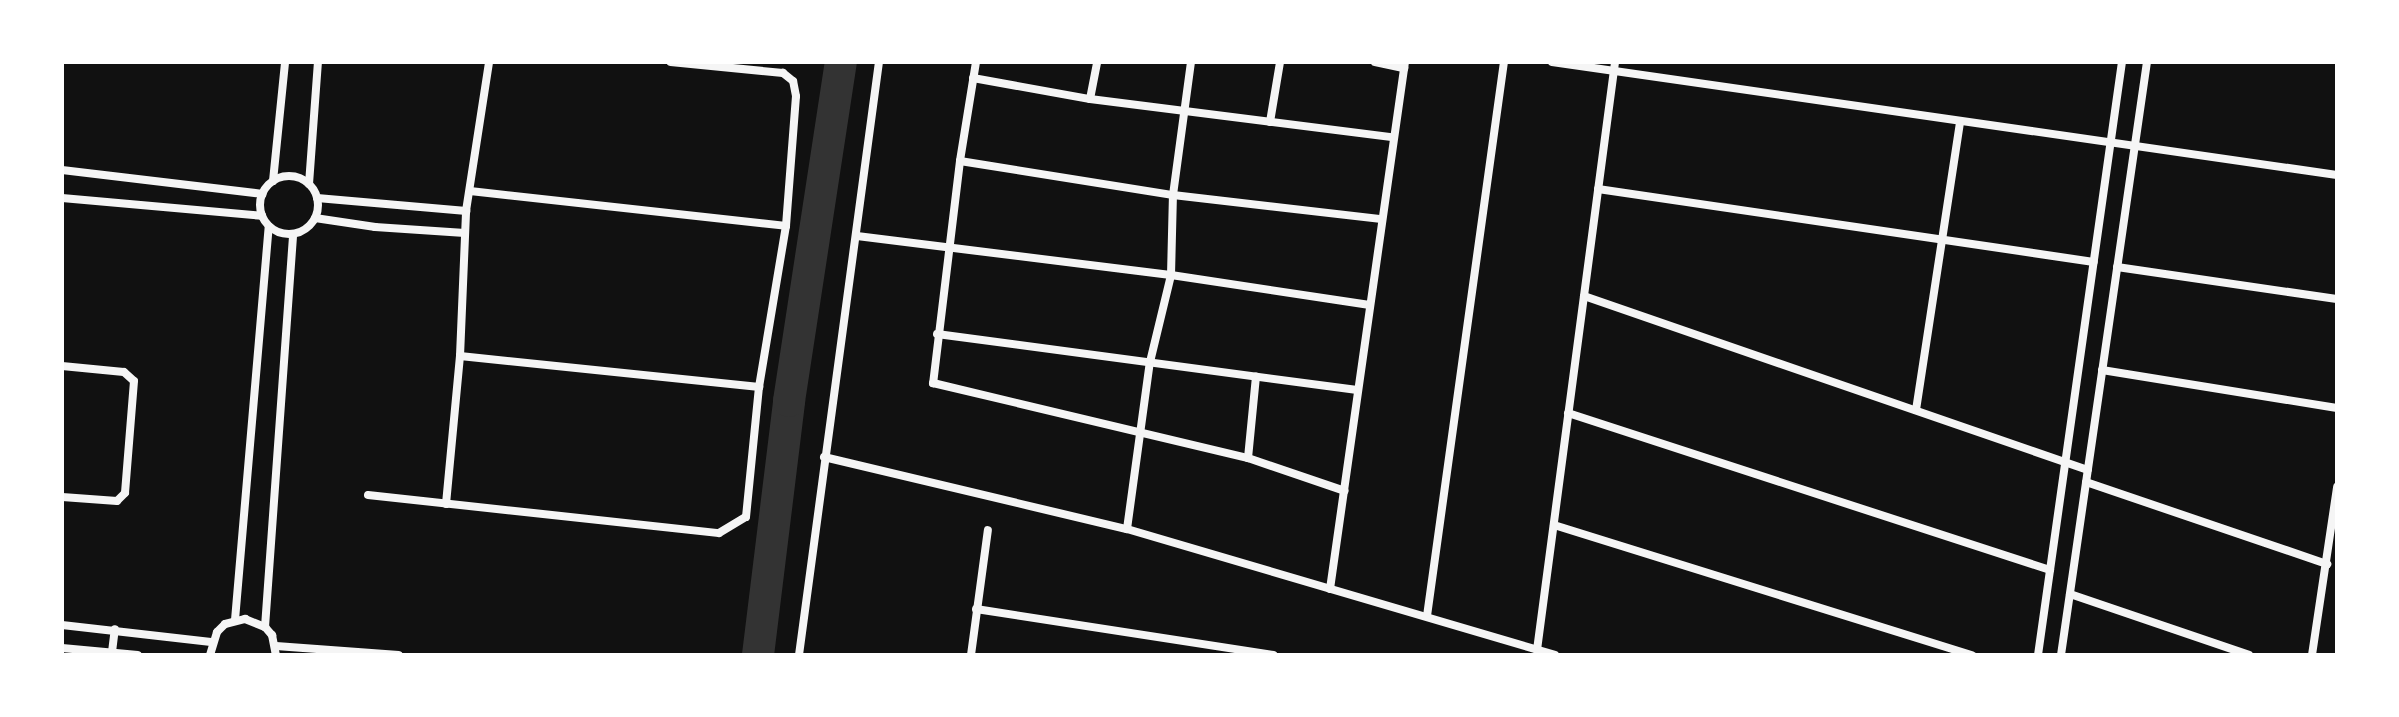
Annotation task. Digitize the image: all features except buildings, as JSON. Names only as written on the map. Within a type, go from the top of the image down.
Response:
[{"type":"street","points":[[285,62],[273,181],[263,194],[262,216],[269,226],[293,234],[309,226],[315,218],[317,198],[309,184],[318,62]]},
{"type":"street","points":[[446,504],[460,356],[466,211],[489,62]]},
{"type":"street","points":[[368,495],[719,533],[746,517],[759,387],[786,226],[796,96],[793,81],[783,73],[671,62]]},
{"type":"street","points":[[799,655],[879,62]]},
{"type":"street","points":[[976,62],[931,376],[934,386],[1141,431],[1248,458],[1345,491]]},
{"type":"street","points":[[1090,99],[1097,62]]},
{"type":"street","points":[[1127,529],[1150,362],[1171,275],[1173,195],[1191,62]]},
{"type":"street","points":[[1270,122],[1280,62]]},
{"type":"street","points":[[1330,589],[1404,65],[1375,62]]},
{"type":"street","points":[[1427,616],[1504,62]]},
{"type":"street","points":[[1552,62],[1614,66],[1960,122],[2337,175]]},
{"type":"street","points":[[2038,655],[2122,62]]},
{"type":"street","points":[[2061,655],[2147,62]]},
{"type":"street","points":[[1537,650],[1614,66]]},
{"type":"street","points":[[973,78],[1090,99],[1392,137]]},
{"type":"street","points":[[1916,410],[1939,241],[1960,122]]},
{"type":"street","points":[[960,161],[1173,195],[1382,219]]},
{"type":"street","points":[[62,170],[263,194]]},
{"type":"street","points":[[273,181],[291,177],[309,184]]},
{"type":"street","points":[[1598,189],[2094,262]]},
{"type":"street","points":[[470,191],[786,226]]},
{"type":"street","points":[[62,198],[262,216]]},
{"type":"street","points":[[317,198],[466,211]]},
{"type":"street","points":[[315,218],[357,225],[465,233]]},
{"type":"street","points":[[235,620],[269,226]]},
{"type":"street","points":[[293,234],[265,627],[276,650],[399,655]]},
{"type":"street","points":[[857,236],[1171,275],[1370,305]]},
{"type":"street","points":[[2117,267],[2337,299]]},
{"type":"street","points":[[1584,296],[2088,470]]},
{"type":"street","points":[[937,334],[1357,390]]},
{"type":"street","points":[[460,356],[759,387]]},
{"type":"street","points":[[62,366],[124,372],[134,381],[125,493],[117,501],[62,497]]},
{"type":"street","points":[[2102,370],[2337,408]]},
{"type":"street","points":[[1248,458],[1256,376]]},
{"type":"street","points":[[1568,413],[2050,570]]},
{"type":"street","points":[[824,457],[1127,529],[1555,655]]},
{"type":"street","points":[[2086,482],[2327,564]]},
{"type":"street","points":[[2312,655],[2337,487]]},
{"type":"street","points":[[1554,525],[1972,655]]},
{"type":"street","points":[[971,655],[988,530]]},
{"type":"street","points":[[2070,594],[2249,655]]},
{"type":"street","points":[[976,609],[1273,655]]},
{"type":"street","points":[[210,655],[211,642],[225,624],[235,620],[256,621],[265,627]]},
{"type":"street","points":[[62,625],[211,642]]},
{"type":"street","points":[[112,652],[115,629]]},
{"type":"street","points":[[62,648],[138,655]]},
{"type":"waterway","points":[[758,655],[789,401],[841,62]]}]
